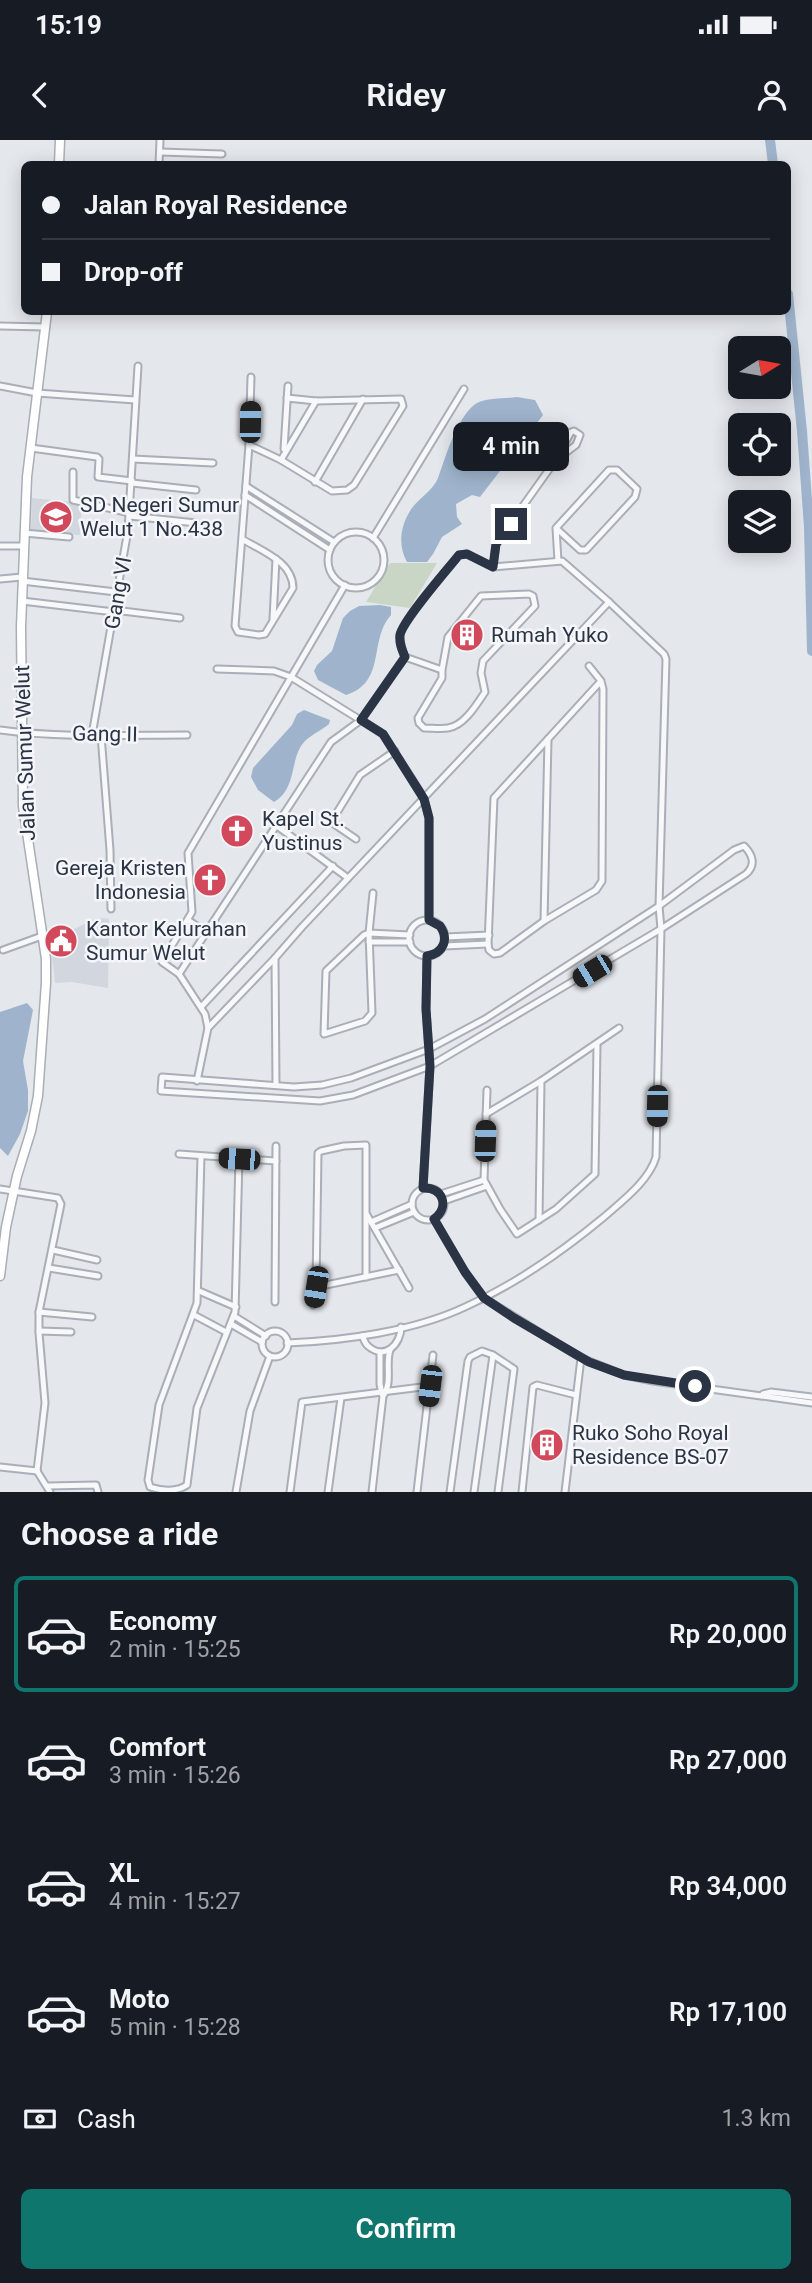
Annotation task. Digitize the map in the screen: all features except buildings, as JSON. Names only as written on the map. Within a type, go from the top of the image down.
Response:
[{"type":"street","points":[[59,161],[60,140]]},
{"type":"street","points":[[159,161],[160,140]]},
{"type":"street","points":[[160,152],[222,153]]},
{"type":"street","name":"Jalan Sumur Welut","points":[[0,1276],[14,1192],[38,1096],[46,984],[42,936],[23,806],[22,579],[31,448],[47,315]]},
{"type":"street","points":[[0,326],[46,327]]},
{"type":"street","name":"Gang VI","points":[[92,735],[130,514],[138,366]]},
{"type":"street","points":[[242,539],[276,559],[289,571],[293,588],[265,634],[244,634],[236,630],[251,377]]},
{"type":"street","points":[[0,386],[37,393],[135,400]]},
{"type":"street","points":[[284,453],[288,386]]},
{"type":"street","points":[[373,538],[464,389]]},
{"type":"street","points":[[249,445],[281,460],[332,491],[347,489],[354,485],[403,406],[401,399],[316,401],[287,398]]},
{"type":"street","points":[[315,482],[363,399]]},
{"type":"street","points":[[281,460],[316,401]]},
{"type":"street","points":[[493,567],[496,544],[555,461],[571,432],[580,435],[576,445],[555,461]]},
{"type":"street","points":[[31,448],[97,457],[98,477],[196,490]]},
{"type":"street","points":[[133,459],[213,463]]},
{"type":"street","points":[[556,528],[580,550],[586,550],[635,497],[637,488],[617,470],[609,470],[556,528],[558,561]]},
{"type":"street","points":[[74,472],[74,500],[130,514],[196,523]]},
{"type":"street","points":[[246,485],[334,542]]},
{"type":"street","points":[[245,495],[330,550]]},
{"type":"street","points":[[357,532],[373,538],[383,555],[380,575],[373,582],[354,588],[336,579],[328,560],[334,542],[349,533],[357,532]]},
{"type":"street","points":[[24,533],[69,537]]},
{"type":"street","points":[[0,546],[24,546]]},
{"type":"street","points":[[287,1343],[362,1336],[462,1308],[484,1298],[581,1236],[611,1211],[653,1167],[656,1157],[664,654],[567,564],[558,561],[493,567],[467,554],[459,555],[402,630],[399,638],[405,657]]},
{"type":"street","points":[[272,623],[276,559]]},
{"type":"street","points":[[0,579],[22,579],[116,592]]},
{"type":"street","points":[[197,1081],[208,1028],[202,1006],[179,974],[162,962],[192,909],[188,853],[345,585]]},
{"type":"street","points":[[481,596],[533,596],[535,606],[482,662],[485,692],[473,710],[456,726],[424,728],[418,718],[442,678],[442,670],[448,636],[481,596]]},
{"type":"street","points":[[22,601],[180,618]]},
{"type":"street","points":[[208,1028],[609,602]]},
{"type":"street","points":[[405,657],[442,670]]},
{"type":"street","points":[[179,974],[331,742],[361,720],[405,657]]},
{"type":"street","points":[[589,666],[601,681],[602,881],[596,890],[544,921],[500,953],[494,954],[489,950],[488,944],[494,798],[601,681]]},
{"type":"street","points":[[217,669],[274,671],[291,677],[383,734],[424,799],[429,818],[429,920]]},
{"type":"street","name":"Gang II","points":[[0,730],[92,735],[187,735]]},
{"type":"street","points":[[101,735],[111,909]]},
{"type":"street","points":[[544,921],[548,738]]},
{"type":"street","points":[[356,839],[334,824],[333,818],[360,775],[395,751]]},
{"type":"street","points":[[277,826],[348,878]]},
{"type":"street","points":[[747,848],[753,862],[750,871],[661,929],[430,1066],[354,1095],[320,1101],[163,1092],[160,1089],[162,1077],[294,1087],[322,1085],[351,1078],[429,1049],[485,1018],[659,906],[734,850],[747,848]]},
{"type":"street","points":[[202,1006],[333,866]]},
{"type":"street","points":[[373,893],[369,933],[372,1013],[365,1021],[324,1034],[325,974],[359,938],[369,933],[410,939]]},
{"type":"street","points":[[188,920],[207,933]]},
{"type":"street","points":[[429,920],[440,926],[445,937],[444,946],[440,951],[427,956],[420,955],[413,950],[410,939],[416,924],[429,920]]},
{"type":"street","points":[[445,937],[489,935]]},
{"type":"street","points":[[4,950],[42,936]]},
{"type":"street","points":[[359,938],[369,942],[410,939]]},
{"type":"street","points":[[444,946],[488,944]]},
{"type":"street","points":[[423,1188],[430,1066],[426,1009],[427,956]]},
{"type":"street","points":[[275,958],[276,1085]]},
{"type":"street","points":[[486,1114],[597,1045],[619,1028]]},
{"type":"street","points":[[487,1090],[485,1183],[515,1233],[520,1233],[556,1209],[596,1171],[597,1045]]},
{"type":"street","points":[[539,1220],[541,1081]]},
{"type":"street","points":[[313,1305],[316,1287],[319,1151],[366,1145],[366,1277]]},
{"type":"street","points":[[275,1302],[276,1146]]},
{"type":"street","points":[[179,1154],[276,1161]]},
{"type":"street","points":[[201,1156],[199,1291],[194,1315],[159,1405],[148,1480],[150,1487],[170,1491],[180,1490],[187,1485],[197,1408],[236,1307],[239,1159]]},
{"type":"street","points":[[440,1194],[485,1183]]},
{"type":"street","points":[[444,1202],[485,1183]]},
{"type":"street","points":[[423,1188],[436,1190],[444,1202],[442,1212],[434,1219],[423,1219],[414,1212],[412,1204],[417,1192],[423,1188]]},
{"type":"street","points":[[0,1189],[60,1200],[53,1250],[39,1312],[45,1403],[37,1471],[49,1489],[96,1485],[98,1492]]},
{"type":"street","points":[[373,1225],[412,1204]]},
{"type":"street","points":[[373,1225],[414,1212]]},
{"type":"street","points":[[366,1213],[409,1288]]},
{"type":"street","points":[[434,1219],[465,1272],[484,1298],[581,1358],[624,1375],[653,1381],[763,1394],[771,1392],[778,1396],[807,1398],[812,1403]]},
{"type":"street","points":[[53,1250],[97,1260]]},
{"type":"street","points":[[49,1268],[98,1276]]},
{"type":"street","points":[[316,1287],[399,1270]]},
{"type":"street","points":[[199,1291],[236,1307]]},
{"type":"street","points":[[39,1312],[92,1317]]},
{"type":"street","points":[[194,1315],[226,1332]]},
{"type":"street","points":[[234,1316],[264,1339]]},
{"type":"street","points":[[231,1324],[264,1339]]},
{"type":"street","points":[[372,1492],[388,1355],[401,1336],[401,1327]]},
{"type":"street","points":[[39,1331],[71,1332]]},
{"type":"street","points":[[279,1332],[286,1338],[285,1353],[281,1356],[270,1356],[264,1351],[264,1339],[269,1333],[279,1332]]},
{"type":"street","points":[[362,1336],[369,1347],[380,1352],[390,1350]]},
{"type":"street","points":[[450,1492],[468,1361],[482,1351],[514,1369],[498,1492]]},
{"type":"street","points":[[380,1352],[384,1393]]},
{"type":"street","points":[[417,1492],[433,1355]]},
{"type":"street","points":[[474,1492],[493,1355]]},
{"type":"street","points":[[236,1492],[250,1411],[270,1356]]},
{"type":"street","points":[[565,1492],[581,1358]]},
{"type":"street","points":[[522,1492],[533,1387],[537,1385],[576,1395]]},
{"type":"street","points":[[290,1492],[302,1402],[430,1386]]},
{"type":"street","points":[[328,1492],[341,1398]]},
{"type":"street","points":[[0,1466],[37,1471]]},
{"type":"shaded area","name":"SD Negeri Sumur Welut 1 No.438","points":[[32,498],[82,503],[80,535],[31,532]]},
{"type":"shaded area","points":[[97,918],[109,919],[108,988],[72,982],[55,983],[52,954],[75,950],[72,930]]},
{"type":"green space","points":[[390,563],[437,563],[410,608],[366,602]]},
{"type":"water","points":[[517,397],[535,400],[543,415],[480,497],[472,495],[456,504],[457,517],[462,524],[442,537],[427,562],[407,562],[401,543],[404,523],[413,507],[436,483],[462,420],[478,402]]},
{"type":"water","points":[[359,606],[391,607],[391,615],[384,625],[367,681],[359,689],[346,695],[318,680],[314,671],[332,651],[343,618]]},
{"type":"water","points":[[304,710],[330,720],[329,724],[307,739],[300,748],[287,789],[274,802],[258,790],[251,777],[253,768],[292,725],[297,714]]},
{"type":"water","points":[[27,1003],[33,1010],[23,1061],[28,1111],[8,1156],[0,1148],[0,1012]]},
{"type":"waterway","points":[[770,140],[773,161]]},
{"type":"waterway","points":[[790,315],[809,527],[812,651]]},
{"type":"place","name":"SD Negeri Sumur Welut 1 No.438","points":[[56,517]]},
{"type":"place","name":"Rumah Yuko","points":[[467,635]]},
{"type":"place","name":"Kapel St. Yustinus","points":[[237,831]]},
{"type":"place","name":"Gereja Kristen Indonesia","points":[[210,880]]},
{"type":"place","name":"Kantor Kelurahan Sumur Welut","points":[[61,941]]},
{"type":"place","name":"Ruko Soho Royal Residence BS-07","points":[[547,1445]]},
{"type":"route","points":[[511,524],[496,544],[493,567],[463,553],[427,594],[399,638],[405,657],[361,720],[383,734],[424,799],[429,818],[429,920],[440,926],[445,937],[440,951],[427,956],[426,1009],[430,1066],[423,1188],[436,1190],[440,1194],[444,1202],[442,1212],[434,1219],[465,1272],[484,1298],[553,1343],[589,1362],[624,1375],[695,1386]]}]
